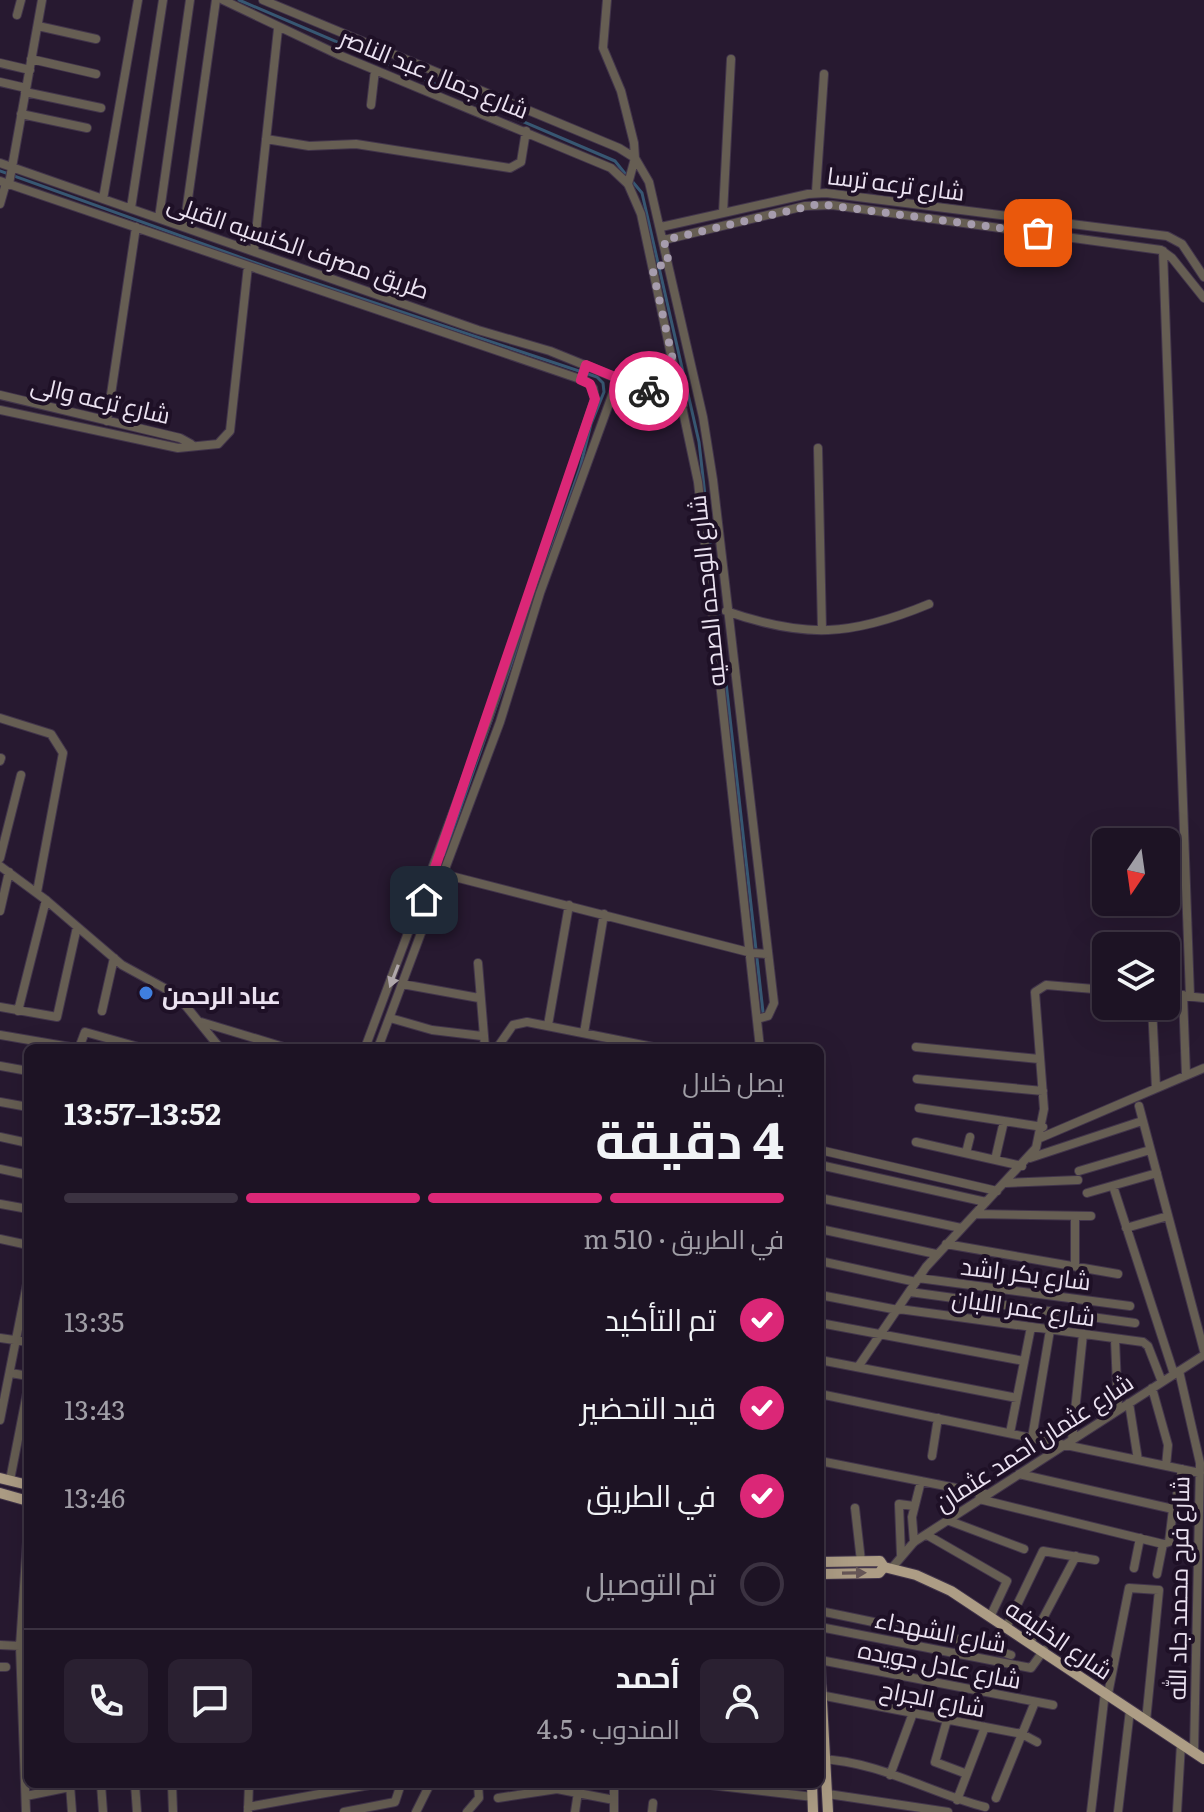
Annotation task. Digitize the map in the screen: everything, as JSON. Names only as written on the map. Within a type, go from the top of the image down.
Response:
[{"type":"main road","points":[[0,1493],[24,1500]]},
{"type":"main road","name":"شارع الخليفه","points":[[824,1562],[880,1561],[888,1568],[940,1585],[1031,1641],[1204,1759]]},
{"type":"main road","name":"شارع الخليفه","points":[[824,1574],[877,1573],[888,1568]]},
{"type":"main road","points":[[824,1766],[828,1812]]},
{"type":"main road","points":[[812,1788],[813,1812]]},
{"type":"street","points":[[17,15],[21,0]]},
{"type":"street","points":[[0,204],[12,167],[42,0]]},
{"type":"street","points":[[105,216],[138,0]]},
{"type":"street","points":[[131,208],[163,0]]},
{"type":"street","points":[[159,218],[190,0]]},
{"type":"street","points":[[184,227],[216,0]]},
{"type":"street","name":"شارع جمال عبد الناصر","points":[[223,0],[278,29],[611,168],[629,182]]},
{"type":"street","name":"شارع جمال عبد الناصر","points":[[263,0],[346,39],[619,148],[634,163]]},
{"type":"street","name":"شارع الوحده الصحيه","points":[[607,0],[603,48],[625,102],[634,163],[629,182],[660,266],[695,419],[726,611],[757,953],[760,1044]]},
{"type":"street","points":[[38,26],[96,39]]},
{"type":"street","points":[[254,251],[278,29]]},
{"type":"street","points":[[339,54],[346,39]]},
{"type":"street","points":[[31,59],[96,74]]},
{"type":"street","points":[[723,213],[731,59]]},
{"type":"street","points":[[0,63],[30,70]]},
{"type":"street","points":[[371,105],[375,70]]},
{"type":"street","points":[[816,192],[824,74]]},
{"type":"street","points":[[0,82],[101,108]]},
{"type":"street","points":[[21,114],[87,128]]},
{"type":"street","points":[[266,139],[309,146],[356,144],[510,168],[521,162],[526,131]]},
{"type":"street","name":"طريق مصرف الكنسيه القبلى","points":[[0,163],[586,365],[683,405]]},
{"type":"street","name":"شارع الوحده الصحيه","points":[[634,163],[646,173],[664,240],[660,266],[683,405],[695,419],[705,481],[757,953],[774,1003],[768,1016],[757,1019]]},
{"type":"street","name":"طريق مصرف الكنسيه القبلى","points":[[5,182],[581,380]]},
{"type":"street","name":"شارع ترعه ترسا","points":[[661,227],[816,192],[1167,236],[1182,244],[1201,282],[1204,298]]},
{"type":"street","name":"شارع ترعه ترسا","points":[[664,240],[819,204],[1163,251],[1201,282]]},
{"type":"street","points":[[107,421],[136,227]]},
{"type":"street","points":[[1163,251],[1186,1075]]},
{"type":"street","name":"شارع ترعه والى","points":[[0,410],[178,448],[191,444],[218,444],[230,431],[248,266]]},
{"type":"street","points":[[367,1044],[424,900],[595,399],[590,384],[581,380],[586,365]]},
{"type":"street","points":[[380,1044],[500,722],[540,593],[618,379]]},
{"type":"street","name":"شارع ترعه والى","points":[[0,395],[180,438],[191,444]]},
{"type":"street","points":[[818,448],[822,630]]},
{"type":"street","points":[[726,611],[779,627],[822,630],[875,625],[929,604]]},
{"type":"street","points":[[0,718],[51,734],[63,753],[37,892]]},
{"type":"street","points":[[0,858],[21,775]]},
{"type":"street","points":[[0,866],[37,892],[114,958],[168,988],[217,1044]]},
{"type":"street","points":[[0,911],[9,872]]},
{"type":"street","points":[[443,874],[757,953]]},
{"type":"street","points":[[18,1011],[46,900]]},
{"type":"street","points":[[548,1025],[569,905]]},
{"type":"street","points":[[584,1033],[604,914]]},
{"type":"street","points":[[0,1007],[57,1017],[77,927]]},
{"type":"street","points":[[102,1011],[114,958]]},
{"type":"street","points":[[478,963],[484,1044]]},
{"type":"street","points":[[402,984],[479,998]]},
{"type":"street","points":[[858,1367],[936,1254],[1030,1158],[1040,1138],[1043,1091],[1034,996],[1046,985],[1092,989]]},
{"type":"street","points":[[1180,995],[1204,998]]},
{"type":"street","points":[[390,1018],[432,1030],[482,1036]]},
{"type":"street","points":[[1153,1020],[1156,1088]]},
{"type":"street","points":[[200,1022],[274,1044]]},
{"type":"street","points":[[500,1044],[513,1025],[527,1022],[638,1044]]},
{"type":"street","points":[[80,1044],[86,1032],[128,1044]]},
{"type":"street","points":[[0,1035],[54,1044]]},
{"type":"street","points":[[916,1047],[1039,1059]]},
{"type":"street","points":[[0,1066],[24,1070]]},
{"type":"street","points":[[1040,1138],[1204,1068]]},
{"type":"street","points":[[917,1079],[1043,1091]]},
{"type":"street","points":[[0,1102],[24,1106]]},
{"type":"street","points":[[1139,1106],[1204,1353]]},
{"type":"street","points":[[919,1108],[1043,1127]]},
{"type":"street","points":[[995,1160],[1004,1121]]},
{"type":"street","points":[[1030,1158],[1142,1121]]},
{"type":"street","points":[[0,1137],[24,1142]]},
{"type":"street","points":[[966,1153],[970,1137]]},
{"type":"street","points":[[916,1142],[1022,1166]]},
{"type":"street","points":[[1005,1183],[1078,1176],[1150,1150]]},
{"type":"street","points":[[824,1151],[997,1191]]},
{"type":"street","points":[[824,1166],[986,1202]]},
{"type":"street","points":[[0,1169],[24,1174]]},
{"type":"street","points":[[1087,1193],[1157,1173]]},
{"type":"street","name":"شارع فرح محمد جاد الله","points":[[1113,1186],[1177,1372],[1193,1426],[1200,1473],[1194,1752]]},
{"type":"street","points":[[824,1199],[961,1228]]},
{"type":"street","points":[[0,1204],[24,1208]]},
{"type":"street","points":[[975,1214],[1091,1216]]},
{"type":"street","points":[[1075,1216],[1075,1266]]},
{"type":"street","points":[[1126,1228],[1168,1216]]},
{"type":"street","points":[[824,1230],[936,1254]]},
{"type":"street","points":[[0,1239],[24,1244]]},
{"type":"street","points":[[946,1244],[1118,1274]]},
{"type":"street","name":"شارع بكر راشد","points":[[824,1262],[917,1280],[1130,1306]]},
{"type":"street","points":[[910,1292],[1135,1323]]},
{"type":"street","name":"شارع عمر اللبان","points":[[824,1296],[899,1310],[1143,1342],[1148,1346],[1162,1382]]},
{"type":"street","points":[[0,1420],[24,1315]]},
{"type":"street","points":[[824,1324],[1024,1361]]},
{"type":"street","points":[[1010,1433],[1031,1327]]},
{"type":"street","points":[[1032,1438],[1050,1330]]},
{"type":"street","points":[[1069,1443],[1083,1334]]},
{"type":"street","points":[[0,1338],[24,1342]]},
{"type":"street","points":[[1115,1339],[1118,1410]]},
{"type":"street","name":"شارع عثمان احمد عثمان","points":[[888,1568],[914,1542],[1204,1353]]},
{"type":"street","points":[[824,1361],[1017,1398]]},
{"type":"street","points":[[11,1373],[24,1375]]},
{"type":"street","points":[[1152,1388],[1168,1445],[1166,1466]]},
{"type":"street","points":[[824,1395],[1069,1443],[1200,1473]]},
{"type":"street","points":[[1129,1403],[1138,1460]]},
{"type":"street","points":[[5,1479],[24,1404]]},
{"type":"street","points":[[932,1456],[938,1418]]},
{"type":"street","points":[[824,1462],[921,1481],[1163,1544],[1169,1542],[1182,1469]]},
{"type":"street","points":[[1019,1474],[1174,1510]]},
{"type":"street","points":[[914,1542],[914,1506],[921,1481]]},
{"type":"street","points":[[901,1555],[899,1504],[914,1506]]},
{"type":"street","points":[[855,1508],[861,1561]]},
{"type":"street","points":[[947,1520],[1024,1549]]},
{"type":"street","points":[[927,1535],[1007,1581],[991,1615]]},
{"type":"street","points":[[1134,1568],[1140,1538]]},
{"type":"street","points":[[1157,1574],[1163,1544]]},
{"type":"street","points":[[1007,1626],[1042,1552],[1048,1550],[1095,1560]]},
{"type":"street","points":[[1031,1641],[1076,1556]]},
{"type":"street","points":[[24,1586],[20,1646],[24,1684]]},
{"type":"street","points":[[1091,1812],[1106,1693],[1129,1588],[1157,1589],[1161,1594],[1146,1721]]},
{"type":"street","points":[[824,1612],[970,1642],[1011,1655]]},
{"type":"street","name":"شارع الشهداء","points":[[824,1628],[1031,1668],[1044,1650]]},
{"type":"street","points":[[0,1645],[20,1646]]},
{"type":"street","name":"شارع عادل جويده","points":[[824,1664],[1053,1705]]},
{"type":"street","name":"شارع الجراح","points":[[824,1696],[1022,1734],[1037,1742]]},
{"type":"street","points":[[996,1798],[1035,1702]]},
{"type":"street","points":[[1118,1812],[1130,1710]]},
{"type":"street","points":[[890,1775],[913,1713]]},
{"type":"street","points":[[947,1720],[935,1762],[967,1774]]},
{"type":"street","points":[[957,1800],[985,1727]]},
{"type":"street","points":[[1177,1812],[1181,1744]]},
{"type":"street","points":[[824,1759],[855,1762],[957,1800],[985,1807]]},
{"type":"street","points":[[26,1788],[26,1812]]},
{"type":"street","points":[[26,1796],[58,1788]]},
{"type":"street","points":[[70,1788],[72,1812]]},
{"type":"street","points":[[101,1788],[103,1812]]},
{"type":"street","points":[[135,1788],[137,1812]]},
{"type":"street","points":[[172,1788],[173,1812]]},
{"type":"street","points":[[249,1788],[248,1809],[355,1788]]},
{"type":"street","points":[[344,1812],[395,1802],[400,1788]]},
{"type":"street","points":[[416,1812],[428,1788]]},
{"type":"street","points":[[467,1812],[479,1798],[478,1788]]},
{"type":"street","points":[[498,1798],[552,1788]]},
{"type":"street","points":[[561,1788],[614,1800]]},
{"type":"street","points":[[614,1788],[614,1812]]},
{"type":"street","points":[[738,1788],[813,1797]]},
{"type":"street","points":[[575,1812],[578,1792]]},
{"type":"street","points":[[828,1794],[948,1812]]},
{"type":"waterway","points":[[239,0],[615,161],[627,176]]},
{"type":"waterway","points":[[0,171],[270,268],[597,377],[603,383],[604,392],[591,424],[580,468],[444,855]]},
{"type":"waterway","points":[[632,181],[642,193],[699,442],[763,1012]]},
{"type":"way so far","points":[[649,391],[683,405],[652,267],[669,264],[664,240],[819,204],[1038,233]]},
{"type":"place","name":"عباد الرحمن","points":[[146,993]]},
{"type":"route","points":[[424,900],[595,399],[593,388],[581,380],[586,365],[649,391]]}]
